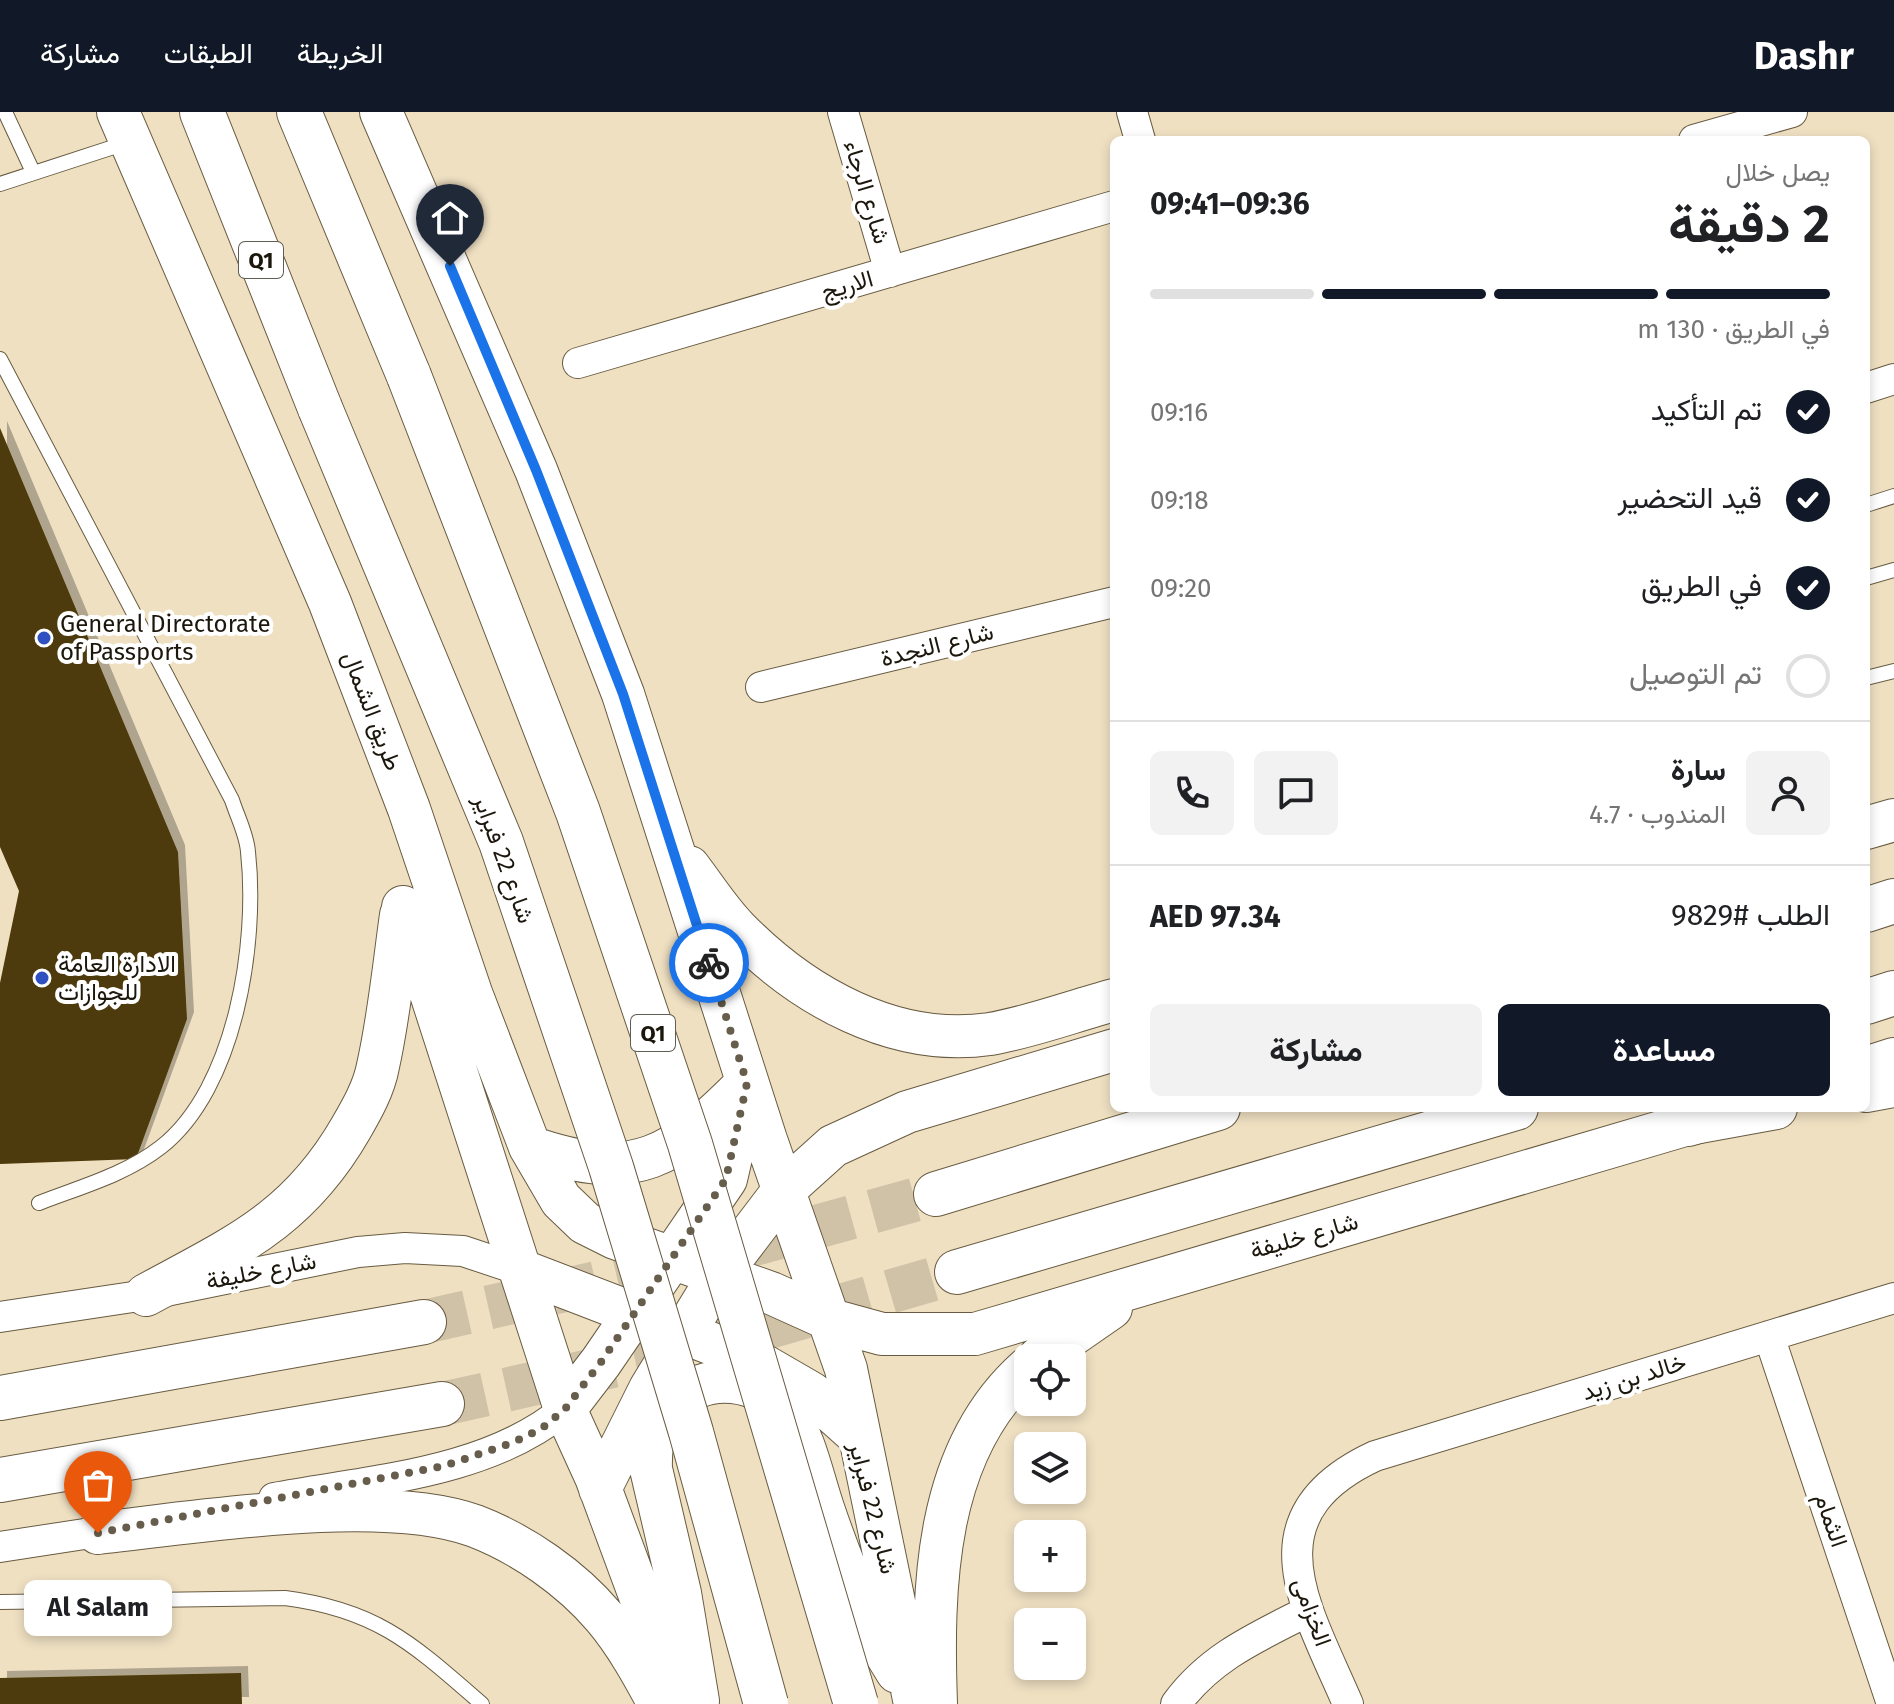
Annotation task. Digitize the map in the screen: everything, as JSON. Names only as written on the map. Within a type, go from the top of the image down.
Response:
[{"type":"main road","name":"شارع 22 فبراير","points":[[202,112],[320,408],[501,842],[611,1167],[691,1432],[766,1704]]},
{"type":"main road","name":"Q1","points":[[299,112],[409,376],[599,873],[690,1144],[856,1704]]},
{"type":"main road","points":[[381,112],[536,470],[623,694],[747,1083],[831,1320],[846,1369],[859,1436]]},
{"type":"main road","name":"طريق الشمال","points":[[124,126],[330,603],[409,809],[471,993],[530,1147],[561,1200],[585,1223],[831,1320]]},
{"type":"main road","points":[[146,1295],[240,1244],[287,1211],[328,1168],[362,1109],[378,1069],[403,907],[409,809]]},
{"type":"main road","points":[[1870,827],[1894,820]]},
{"type":"main road","points":[[671,844],[736,928],[779,968],[846,1011],[915,1033],[988,1034],[1110,1001]]},
{"type":"main road","points":[[1870,909],[1894,901]]},
{"type":"main road","points":[[403,907],[565,1409],[600,1489],[680,1704]]},
{"type":"main road","points":[[1870,1001],[1894,993]]},
{"type":"main road","points":[[600,1489],[684,1331],[720,1274],[783,1191],[833,1146],[907,1112],[1110,1051]]},
{"type":"main road","points":[[1870,1068],[1894,1060]]},
{"type":"main road","points":[[530,1147],[591,1163],[661,1156],[693,1136],[747,1083]]},
{"type":"main road","points":[[565,1409],[726,1179],[747,1083]]},
{"type":"main road","points":[[1870,1090],[1894,1086]]},
{"type":"main road","points":[[936,1194],[1205,1112]]},
{"type":"main road","points":[[957,1272],[1502,1112]]},
{"type":"main road","points":[[1688,1124],[1727,1112]]},
{"type":"main road","name":"شارع خليفة","points":[[831,1320],[882,1334],[975,1334],[1688,1124],[1754,1112]]},
{"type":"main road","name":"شارع 22 فبراير","points":[[520,1270],[684,1331],[786,1377],[811,1393],[859,1436],[921,1702]]},
{"type":"main road","points":[[1059,1344],[1092,1320],[1168,1276]]},
{"type":"main road","points":[[0,1398],[424,1322]]},
{"type":"main road","points":[[698,1704],[680,1593],[651,1469],[650,1449],[655,1429],[672,1404],[697,1387],[717,1382],[757,1388],[787,1414],[860,1606],[921,1702]]},
{"type":"main road","points":[[921,1702],[939,1550],[950,1501],[966,1453],[987,1416],[1014,1384]]},
{"type":"main road","points":[[0,1480],[442,1404]]},
{"type":"main road","points":[[98,1533],[261,1516],[371,1511],[420,1514],[474,1526],[525,1551],[570,1584],[603,1616],[659,1704]]},
{"type":"street","name":"شارع الرجاء","points":[[843,112],[890,272]]},
{"type":"street","points":[[1132,112],[1139,136]]},
{"type":"street","points":[[1708,136],[1792,112]]},
{"type":"street","name":"الاريج","points":[[578,363],[1110,207]]},
{"type":"street","points":[[1870,387],[1894,379]]},
{"type":"street","name":"شارع النجدة","points":[[761,687],[1110,603]]},
{"type":"street","name":"شارع خليفة","points":[[0,1317],[146,1295],[358,1252],[405,1248],[463,1251],[520,1270]]},
{"type":"street","name":"خالد بن زيد","points":[[1375,1456],[1894,1298]]},
{"type":"street","name":"الثمام","points":[[1769,1336],[1892,1704]]},
{"type":"street","points":[[0,1547],[98,1533],[444,1466],[512,1443],[541,1429],[565,1409]]},
{"type":"street","name":"الخزامى","points":[[1348,1704],[1308,1611],[1294,1564],[1301,1526],[1310,1508],[1330,1483],[1375,1456]]},
{"type":"street","points":[[1176,1704],[1204,1671],[1231,1650],[1308,1611]]},
{"type":"lane","points":[[5,112],[33,172]]},
{"type":"lane","points":[[0,184],[33,172],[124,126]]},
{"type":"lane","points":[[0,359],[232,800],[248,849],[251,901],[247,961],[230,1033],[203,1098],[184,1125],[161,1147],[128,1169],[39,1203]]},
{"type":"lane","points":[[1870,504],[1894,496]]},
{"type":"lane","points":[[1870,577],[1894,570]]},
{"type":"lane","points":[[1870,677],[1894,671]]},
{"type":"lane","points":[[0,1602],[285,1598],[322,1603],[358,1613],[392,1630],[482,1704]]},
{"type":"building","name":"General Directorate of Passports","points":[[0,428],[178,852],[187,1019],[136,1159],[0,1164],[0,983],[19,891],[0,847]]},
{"type":"building","points":[[241,1673],[242,1704],[0,1704],[0,1678]]},
{"type":"tunnel","points":[[424,1322],[685,1263],[936,1194]]},
{"type":"tunnel","points":[[442,1404],[707,1345],[957,1272]]},
{"type":"way so far","points":[[98,1533],[444,1466],[512,1443],[541,1429],[565,1409],[601,1362],[726,1179],[747,1083],[709,963]]},
{"type":"place","name":"General Directorate of Passports","points":[[44,638]]},
{"type":"place","name":"الادارة العامة للجوازات","points":[[42,978]]},
{"type":"place","name":"Al Salam","points":[[98,1533]]},
{"type":"route","points":[[450,266],[536,470],[623,694],[709,963]]}]
